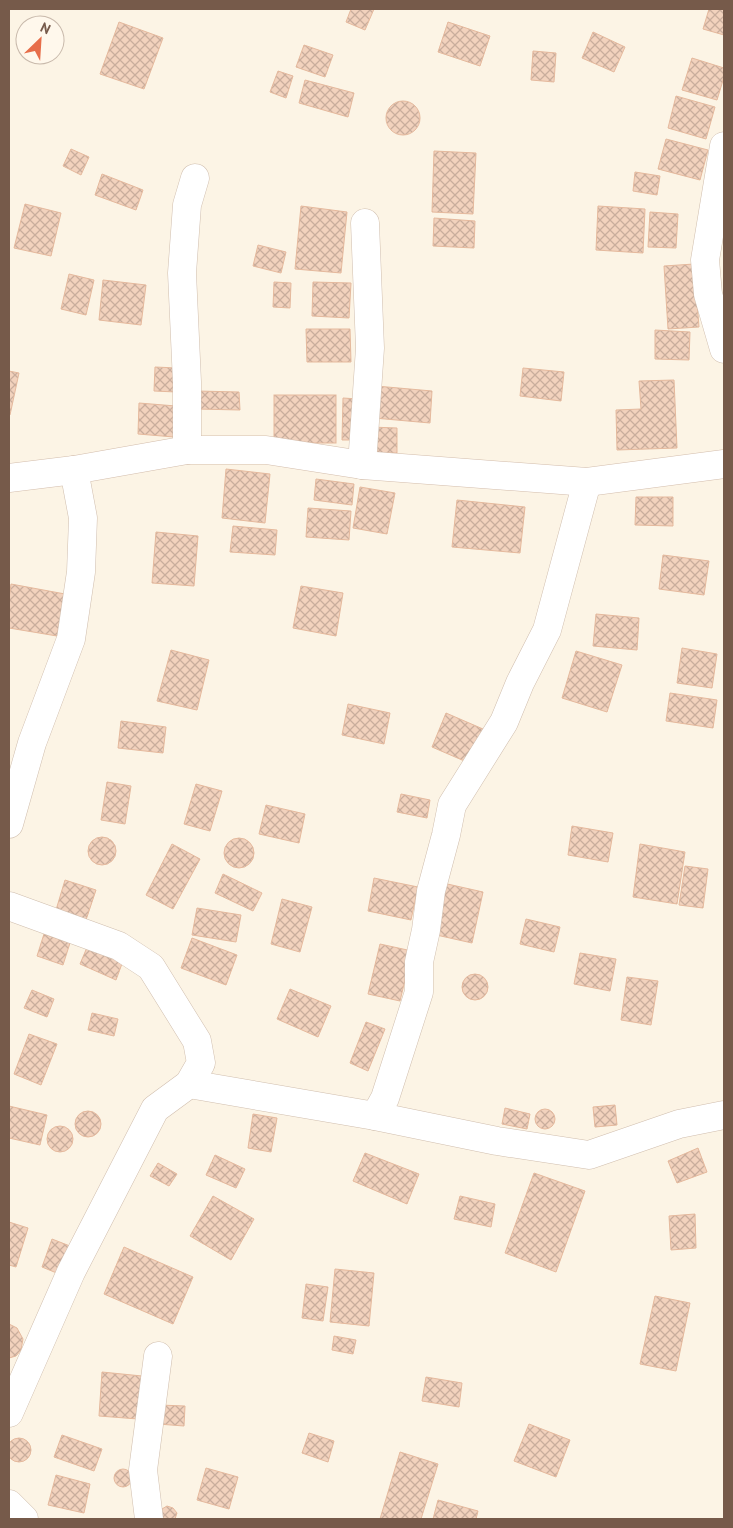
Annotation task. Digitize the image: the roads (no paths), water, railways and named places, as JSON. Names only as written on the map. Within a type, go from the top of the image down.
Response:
[{"type":"street","points":[[724,146],[705,260],[708,294],[724,349]]},
{"type":"street","points":[[187,450],[187,382],[182,273],[187,205],[195,178]]},
{"type":"street","points":[[362,465],[370,348],[365,223]]},
{"type":"street","points":[[9,478],[74,470],[187,450],[266,450],[362,465],[587,482],[724,464]]},
{"type":"street","points":[[9,824],[32,743],[71,639],[81,572],[82,518],[74,470]]},
{"type":"street","points":[[375,1116],[385,1098],[419,992],[419,962],[431,892],[452,805],[504,722],[520,683],[547,630],[587,482]]},
{"type":"street","points":[[9,906],[119,946],[151,967],[197,1041],[201,1063],[189,1084],[155,1109],[71,1272],[9,1413]]},
{"type":"street","points":[[189,1084],[375,1116],[497,1141],[589,1155],[679,1124],[724,1115]]},
{"type":"street","points":[[149,1519],[144,1470],[158,1356]]},
{"type":"street","points":[[9,1504],[24,1519]]}]
